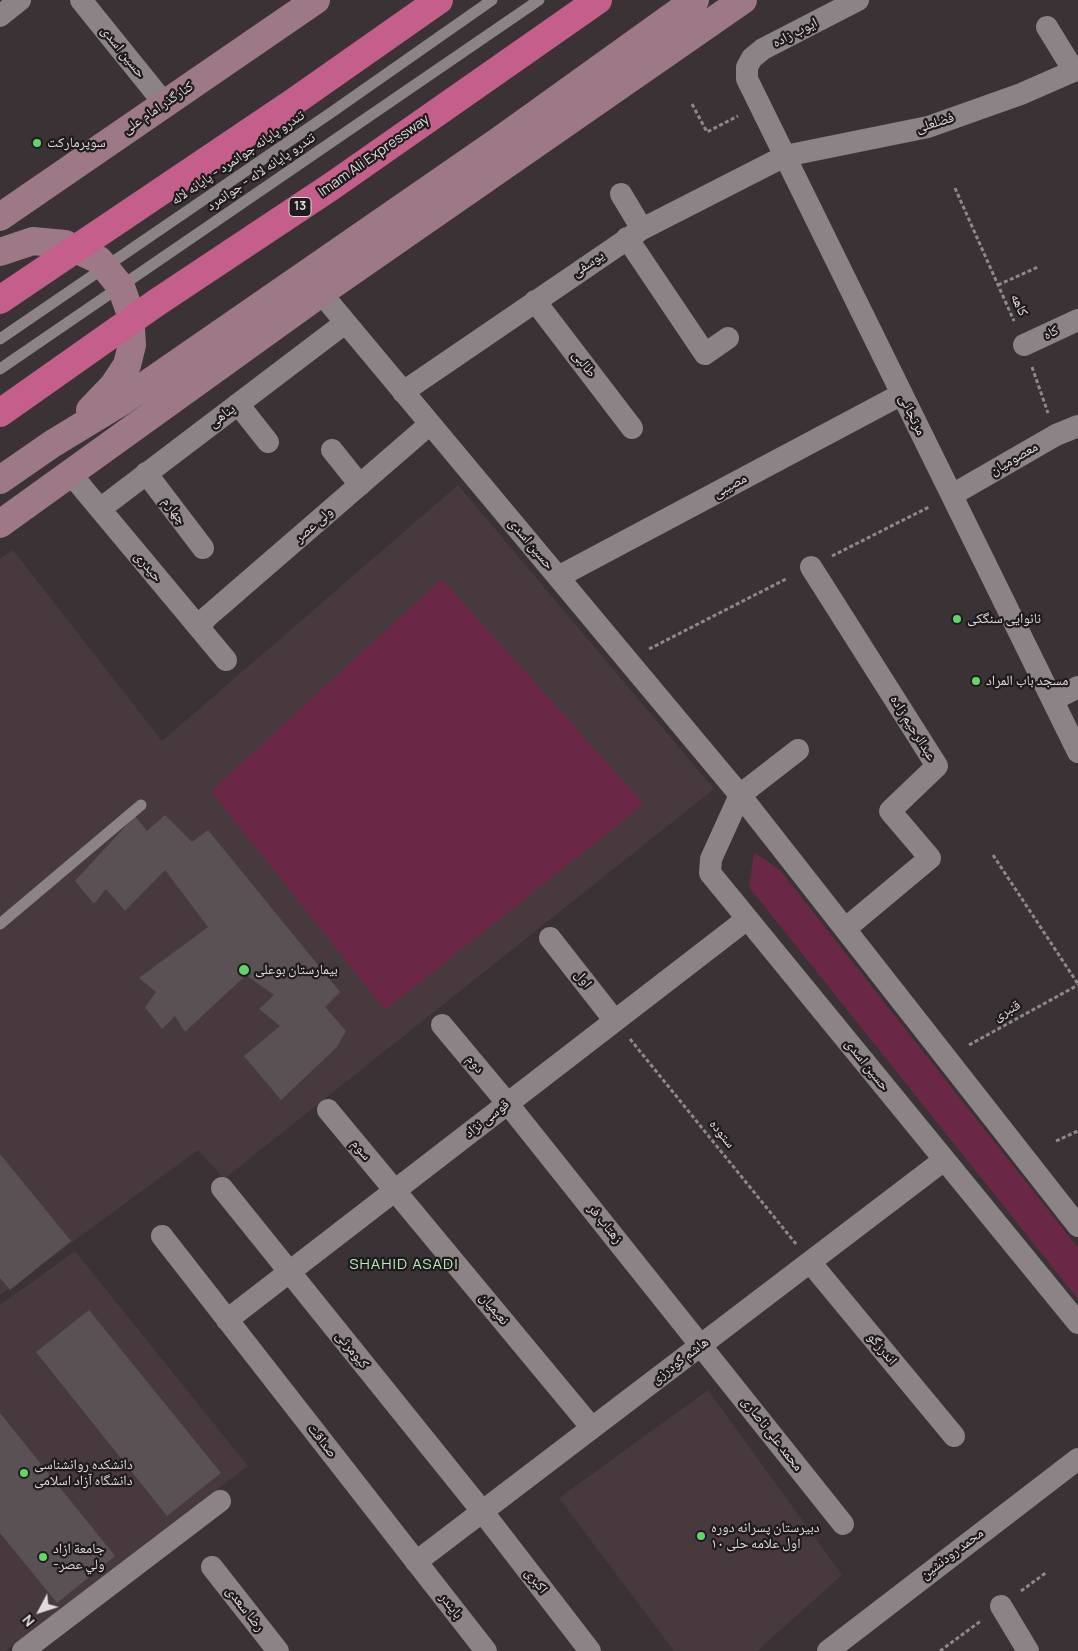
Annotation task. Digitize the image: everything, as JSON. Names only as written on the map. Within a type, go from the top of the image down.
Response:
[{"type":"highway","points":[[0,300],[295,101],[439,0]]},
{"type":"highway","name":"Imam Ali Expressway","points":[[0,412],[156,303],[340,181],[598,0]]},
{"type":"main road","name":"کنارگذر امام علی","points":[[0,217],[316,0]]},
{"type":"main road","points":[[0,480],[52,444],[122,402],[500,140],[695,0]]},
{"type":"main road","points":[[0,524],[444,207],[743,0]]},
{"type":"main road","points":[[444,207],[500,140],[587,107]]},
{"type":"main road","points":[[0,252],[33,241],[65,244],[91,256],[99,260],[121,286],[130,312],[132,345],[127,365],[113,386],[95,405],[52,444]]},
{"type":"street","points":[[0,16],[20,0]]},
{"type":"street","name":"حسین اسدی","points":[[81,0],[164,103]]},
{"type":"street","name":"ایوب زاده","points":[[747,78],[747,67],[752,58],[763,49],[858,0]]},
{"type":"street","points":[[1048,27],[1076,70]]},
{"type":"street","name":"فضلعلی","points":[[785,156],[928,127],[1021,94],[1076,70]]},
{"type":"street","name":"مرتجائی","points":[[747,78],[1078,752]]},
{"type":"street","name":"یوسفی","points":[[403,392],[634,234],[785,156]]},
{"type":"street","points":[[621,194],[634,234],[705,354],[728,338]]},
{"type":"street","name":"حسین اسدی","points":[[321,294],[740,795],[1078,1226]]},
{"type":"street","name":"طالبی","points":[[535,300],[632,428]]},
{"type":"street","name":"کاه","points":[[1024,346],[1078,320]]},
{"type":"street","name":"پناهی","points":[[100,509],[345,323]]},
{"type":"street","name":"مصیبی","points":[[558,577],[902,394]]},
{"type":"street","points":[[238,404],[268,442]]},
{"type":"street","name":"ولی عصر","points":[[199,627],[207,617],[430,424]]},
{"type":"street","name":"معصومیان","points":[[952,495],[1056,434],[1078,426]]},
{"type":"street","points":[[332,450],[360,484]]},
{"type":"street","name":"حیدری","points":[[70,473],[226,660]]},
{"type":"street","name":"چهارم","points":[[146,473],[203,548]]},
{"type":"street","name":"عبدالرحیم زاده","points":[[811,567],[937,766],[890,812],[930,858],[845,929]]},
{"type":"street","points":[[1053,700],[1078,687]]},
{"type":"street","points":[[740,795],[798,750]]},
{"type":"street","name":"حسین اسدی","points":[[740,795],[711,859],[710,873],[1078,1323]]},
{"type":"street","name":"قوسی نژاد","points":[[227,1320],[747,919]]},
{"type":"street","name":"اول","points":[[550,938],[615,1021]]},
{"type":"street","name":"دوم","points":[[442,1025],[508,1104]]},
{"type":"street","name":"زهتاب فر","points":[[508,1104],[702,1344]]},
{"type":"street","name":"سوم","points":[[328,1110],[395,1190]]},
{"type":"street","name":"هاشم گودرزی","points":[[416,1562],[944,1160]]},
{"type":"street","name":"کیومرثی","points":[[222,1188],[482,1511]]},
{"type":"street","name":"نعیمیان","points":[[395,1190],[592,1428]]},
{"type":"street","name":"صداقت","points":[[162,1236],[416,1562]]},
{"type":"street","name":"اندرزگو","points":[[810,1262],[954,1436]]},
{"type":"street","name":"محمد علی ناصاری","points":[[702,1344],[843,1524]]},
{"type":"street","name":"محمد رودنشین","points":[[828,1651],[1078,1459]]},
{"type":"street","points":[[23,1651],[220,1501]]},
{"type":"street","name":"اکبری","points":[[482,1511],[590,1651]]},
{"type":"street","name":"بایندر","points":[[416,1562],[486,1651]]},
{"type":"street","name":"رضا سعدی","points":[[212,1568],[278,1651]]},
{"type":"street","points":[[1001,1606],[1028,1651]]},
{"type":"lane","name":"تندرو پایانه جوانمرد - پایانه لاله","points":[[0,339],[492,0]]},
{"type":"lane","name":"تندرو پایانه لاله - جوانمرد","points":[[0,369],[538,0]]},
{"type":"lane","points":[[0,924],[141,805]]},
{"type":"path","points":[[692,104],[707,132],[760,106]]},
{"type":"path","name":"کاهه","points":[[955,188],[1024,346],[1056,434]]},
{"type":"path","points":[[998,285],[1038,267]]},
{"type":"path","points":[[993,855],[1078,984]]},
{"type":"path","name":"قنبری","points":[[946,1058],[1078,984]]},
{"type":"path","name":"ستوده","points":[[615,1021],[810,1262]]},
{"type":"path","points":[[1056,1141],[1078,1131]]},
{"type":"shaded area","name":"بیمارستان بوعلی","points":[[458,485],[714,789],[224,1179],[198,1150],[0,1295],[0,559],[13,550],[162,741]]},
{"type":"shaded area","points":[[442,579],[644,804],[385,1010],[211,791]]},
{"type":"shaded area","points":[[754,852],[780,870],[1078,1248],[1078,1299],[749,887]]},
{"type":"shaded area","points":[[75,1251],[248,1466],[5,1651],[0,1651],[0,1305]]},
{"type":"shaded area","name":"دبیرستان پسرانه دوره اول علامه حلی ۱۰","points":[[708,1390],[842,1575],[757,1651],[674,1651],[559,1498]]},
{"type":"building","points":[[165,815],[192,842],[208,830],[340,992],[325,1007],[346,1031],[337,1047],[281,1100],[244,1056],[280,1026],[259,1009],[274,995],[246,975],[185,1032],[175,1016],[162,1029],[145,1007],[156,992],[139,978],[208,927],[165,870],[125,911],[106,889],[94,904],[75,881],[135,816],[147,831]]},
{"type":"building","points":[[0,1154],[71,1241],[10,1290],[0,1278]]},
{"type":"building","points":[[89,1310],[221,1473],[167,1516],[36,1352]]},
{"type":"building","name":"دانشکده روانشناسی دانشگاه آزاد اسلامی","points":[[0,1413],[115,1556],[57,1603],[0,1533]]},
{"type":"place","name":"سوپرمارکت","points":[[37,143]]},
{"type":"place","name":"نانوایی سنگکی","points":[[957,619]]},
{"type":"place","name":"مسجد باب المراد","points":[[976,681]]},
{"type":"place","name":"بیمارستان بوعلی","points":[[244,970]]},
{"type":"place","name":"دانشکده روانشناسی دانشگاه آزاد اسلامی","points":[[24,1473]]},
{"type":"place","name":"دبیرستان پسرانه دوره اول علامه حلی ۱۰","points":[[701,1536]]},
{"type":"place","name":"جامعة ازاد -ولي عصر","points":[[43,1557]]},
{"type":"district","name":"SHAHID ASADI","points":[[404,1265]]}]
